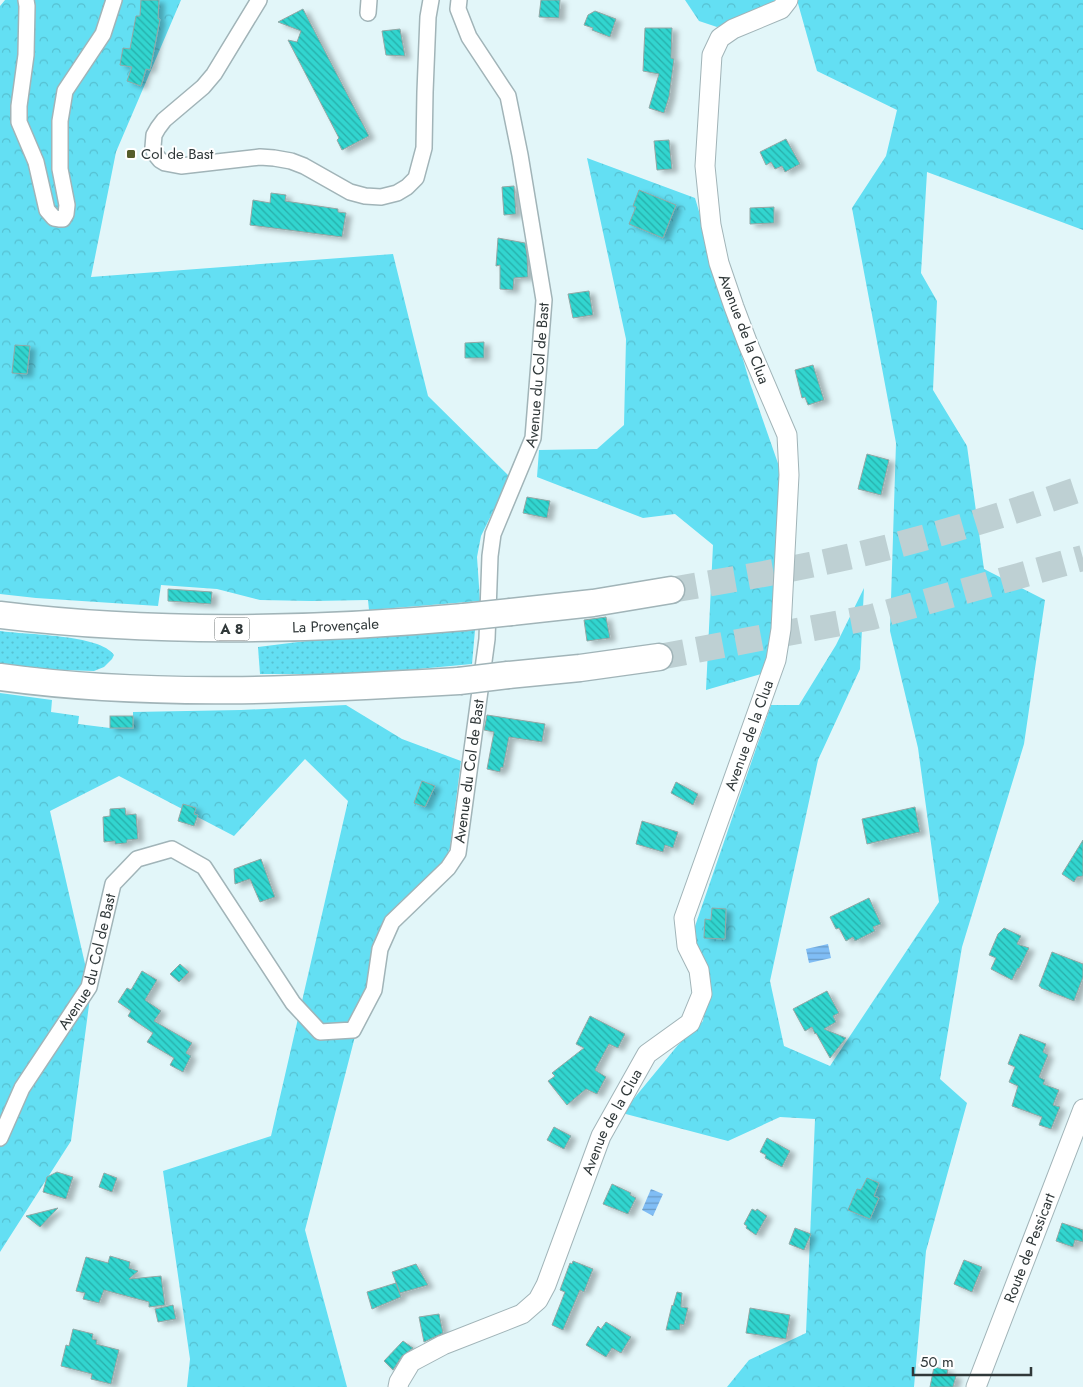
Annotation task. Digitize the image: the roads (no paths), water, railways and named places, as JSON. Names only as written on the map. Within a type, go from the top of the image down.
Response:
[{"type":"highway","name":"La Provençale","points":[[0,615],[82,623],[232,629],[302,628],[386,624],[464,617],[594,603],[671,590]]},
{"type":"highway","points":[[0,677],[102,687],[177,690],[348,688],[459,681],[580,668],[659,657]]},
{"type":"street","points":[[26,0],[26,55],[19,106],[19,122],[36,162],[47,210],[54,218],[63,219],[66,214],[67,205],[60,170],[60,121],[65,91],[103,34],[114,0]]},
{"type":"street","points":[[259,0],[214,74],[203,87],[164,120],[158,128],[154,135],[153,147],[155,154],[160,160],[172,165],[181,166],[260,157],[291,161],[356,194],[381,197],[397,193],[416,178],[424,148],[428,17],[431,0]]},
{"type":"street","name":"Avenue du Col de Bast","points":[[0,1138],[22,1088],[89,987],[113,884],[137,859],[172,849],[204,867],[292,1003],[320,1032],[353,1030],[374,990],[380,949],[392,922],[448,868],[458,853],[487,639],[490,556],[493,534],[532,438],[544,300],[520,155],[508,96],[468,37],[458,9],[459,0]]},
{"type":"street","name":"Avenue de la Clua","points":[[398,1387],[410,1362],[442,1345],[522,1314],[538,1300],[546,1285],[601,1136],[647,1054],[690,1023],[702,994],[699,970],[687,946],[684,918],[776,660],[781,629],[789,475],[787,435],[734,307],[719,263],[711,225],[705,166],[711,65],[712,55],[720,38],[733,29],[780,9],[788,0]]},
{"type":"street","name":"Route de Pessicart","points":[[976,1387],[1083,1109]]},
{"type":"tunnel","points":[[671,590],[800,567],[873,551],[964,526],[1083,488]]},
{"type":"tunnel","points":[[659,657],[872,617],[1083,558]]},
{"type":"place","name":"Col de Bast","points":[[131,154]]}]
